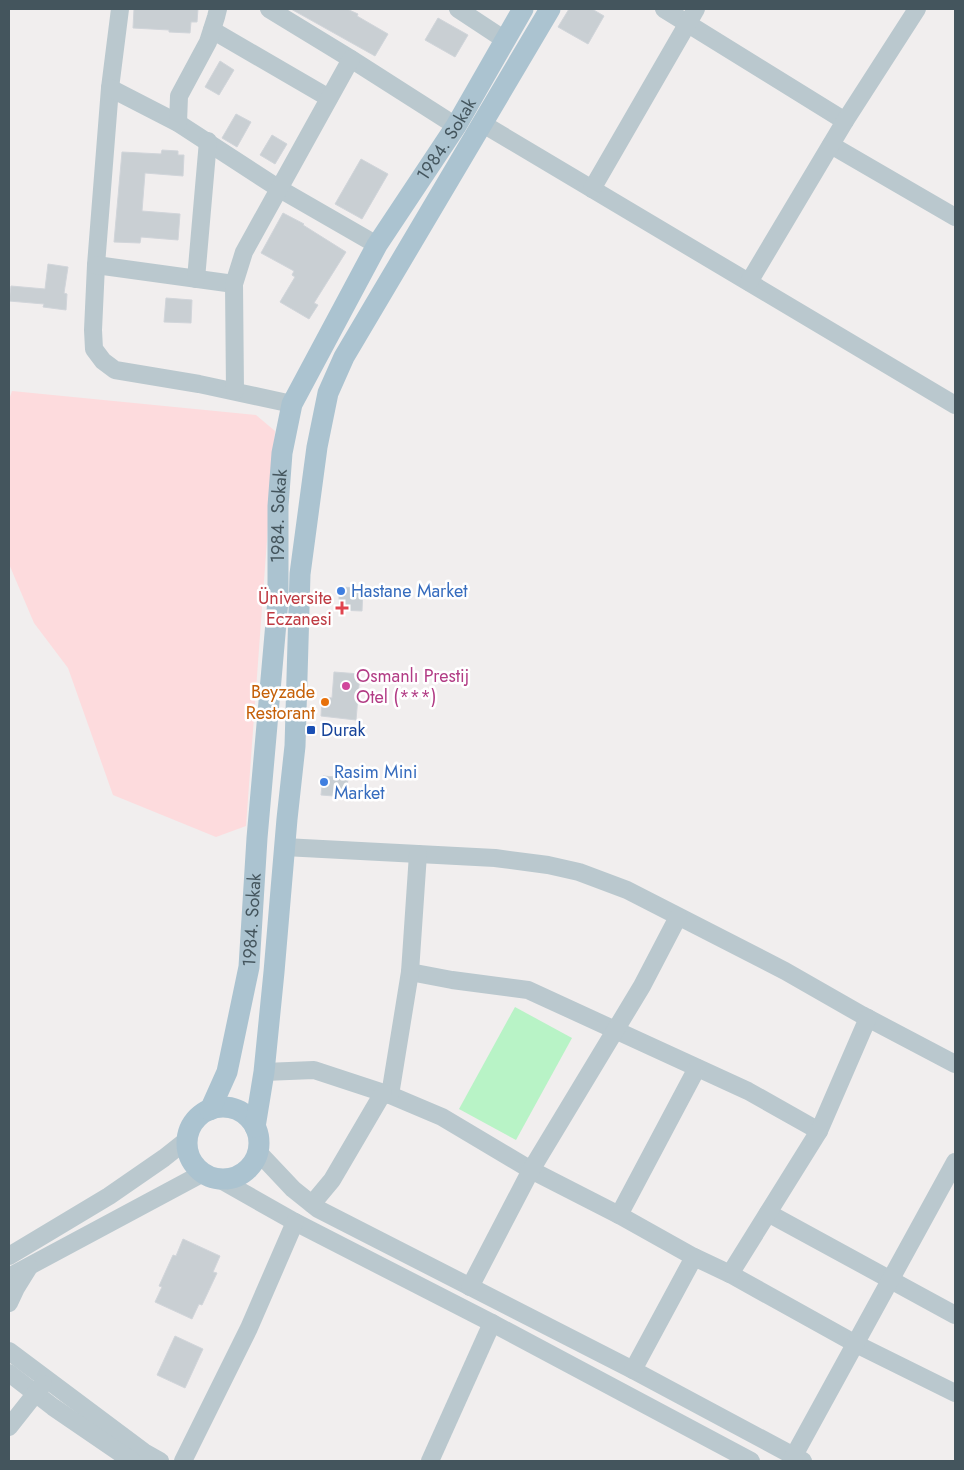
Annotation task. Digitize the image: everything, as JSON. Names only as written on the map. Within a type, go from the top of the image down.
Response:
[{"type":"main road","name":"1984. Sokak","points":[[210,1110],[227,1072],[248,967],[257,838],[278,600],[278,506],[282,453],[292,404],[378,245],[456,126],[523,9]]},
{"type":"main road","points":[[255,1127],[244,1114],[236,1110],[219,1108],[210,1110],[196,1120],[191,1127],[188,1139],[188,1152],[192,1160],[211,1176],[228,1179],[244,1173],[250,1167],[258,1152],[259,1143],[255,1127],[264,1072],[295,746],[300,574],[317,446],[328,393],[344,357],[550,9]]},
{"type":"main road","points":[[313,364],[336,375]]},
{"type":"street","points":[[120,9],[110,88],[96,265],[94,349],[103,361],[115,370],[199,384],[292,404]]},
{"type":"street","points":[[178,123],[179,96],[208,42],[218,9]]},
{"type":"street","points":[[458,9],[505,40]]},
{"type":"street","points":[[664,9],[692,16],[845,121]]},
{"type":"street","points":[[749,282],[830,145],[917,9]]},
{"type":"street","points":[[278,11],[456,126]]},
{"type":"street","points":[[592,189],[692,16]]},
{"type":"street","points":[[212,30],[329,98]]},
{"type":"street","points":[[235,391],[234,284],[244,252],[351,59]]},
{"type":"street","points":[[110,88],[178,123],[278,188],[378,245]]},
{"type":"street","points":[[483,124],[955,405]]},
{"type":"street","points":[[196,278],[208,142]]},
{"type":"street","points":[[830,145],[955,217]]},
{"type":"street","points":[[96,265],[234,284]]},
{"type":"street","points":[[284,847],[495,858],[548,865],[580,872],[627,890],[678,916],[785,971],[955,1064]]},
{"type":"street","points":[[312,1204],[332,1180],[387,1094],[410,972],[418,854]]},
{"type":"street","points":[[470,1287],[531,1170],[642,986],[678,916]]},
{"type":"street","points":[[410,972],[452,980],[528,990],[748,1091],[819,1131]]},
{"type":"street","points":[[730,1274],[819,1131],[868,1018]]},
{"type":"street","points":[[619,1215],[697,1068]]},
{"type":"street","points":[[264,1072],[314,1070],[387,1094],[442,1117],[531,1170],[619,1215],[694,1258],[730,1274],[856,1344],[955,1393]]},
{"type":"street","points":[[9,1256],[109,1196],[188,1139]]},
{"type":"street","points":[[258,1152],[288,1184],[318,1209],[633,1370],[796,1460],[856,1344],[955,1162]]},
{"type":"street","points":[[9,1277],[211,1176],[751,1461]]},
{"type":"street","points":[[768,1213],[955,1314]]},
{"type":"street","points":[[183,1461],[248,1328],[295,1222]]},
{"type":"street","points":[[633,1370],[694,1258]]},
{"type":"street","points":[[9,1303],[30,1266]]},
{"type":"street","points":[[430,1461],[492,1324]]},
{"type":"street","points":[[9,1351],[144,1452],[160,1461]]},
{"type":"street","points":[[9,1373],[92,1435],[132,1461]]},
{"type":"street","points":[[9,1426],[46,1380]]},
{"type":"shaded area","points":[[12,391],[256,415],[275,431],[246,826],[216,837],[113,795],[68,668],[34,623],[9,564],[9,400]]},
{"type":"green space","points":[[515,1007],[572,1038],[516,1140],[459,1109]]},
{"type":"building","points":[[134,9],[198,9],[197,22],[191,22],[190,33],[133,28]]},
{"type":"building","points":[[291,9],[347,9],[388,34],[375,56]]},
{"type":"building","points":[[569,9],[592,9],[604,16],[588,44],[558,27]]},
{"type":"building","points":[[438,18],[468,35],[455,57],[425,40]]},
{"type":"building","points":[[220,61],[234,70],[219,95],[205,87]]},
{"type":"building","points":[[236,114],[251,122],[237,147],[222,138]]},
{"type":"building","points":[[272,135],[287,144],[275,164],[260,155]]},
{"type":"building","points":[[162,150],[178,151],[178,155],[184,155],[183,176],[145,173],[142,211],[180,214],[178,240],[141,237],[140,243],[114,242],[122,152],[161,154]]},
{"type":"building","points":[[361,159],[388,174],[362,219],[335,204]]},
{"type":"building","points":[[283,213],[304,224],[346,252],[314,303],[318,305],[309,319],[280,302],[295,277],[292,275],[294,271],[261,253]]},
{"type":"building","points":[[48,264],[68,267],[64,293],[67,294],[66,310],[43,307],[44,304],[9,301],[11,286],[45,289]]},
{"type":"building","points":[[166,298],[192,300],[191,323],[164,322]]},
{"type":"building","points":[[339,587],[363,588],[362,611],[339,610]]},
{"type":"building","name":"Osmanlı Prestij Otel (***)","points":[[334,672],[360,674],[356,720],[321,716],[322,697],[332,698]]},
{"type":"building","points":[[323,776],[348,778],[346,797],[321,795]]},
{"type":"building","points":[[183,1239],[220,1256],[213,1272],[217,1273],[202,1305],[199,1304],[192,1319],[155,1302],[162,1287],[159,1286],[173,1255],[176,1256]]},
{"type":"building","points":[[175,1336],[203,1349],[185,1388],[157,1375]]},
{"type":"place","name":"Hastane Market","points":[[341,591]]},
{"type":"place","name":"Üniversite Eczanesi","points":[[342,608]]},
{"type":"place","name":"Osmanlı Prestij Otel (***)","points":[[346,686]]},
{"type":"place","name":"Beyzade Restorant","points":[[325,702]]},
{"type":"place","name":"Durak","points":[[311,730]]},
{"type":"place","name":"Rasim Mini Market","points":[[324,782]]}]
